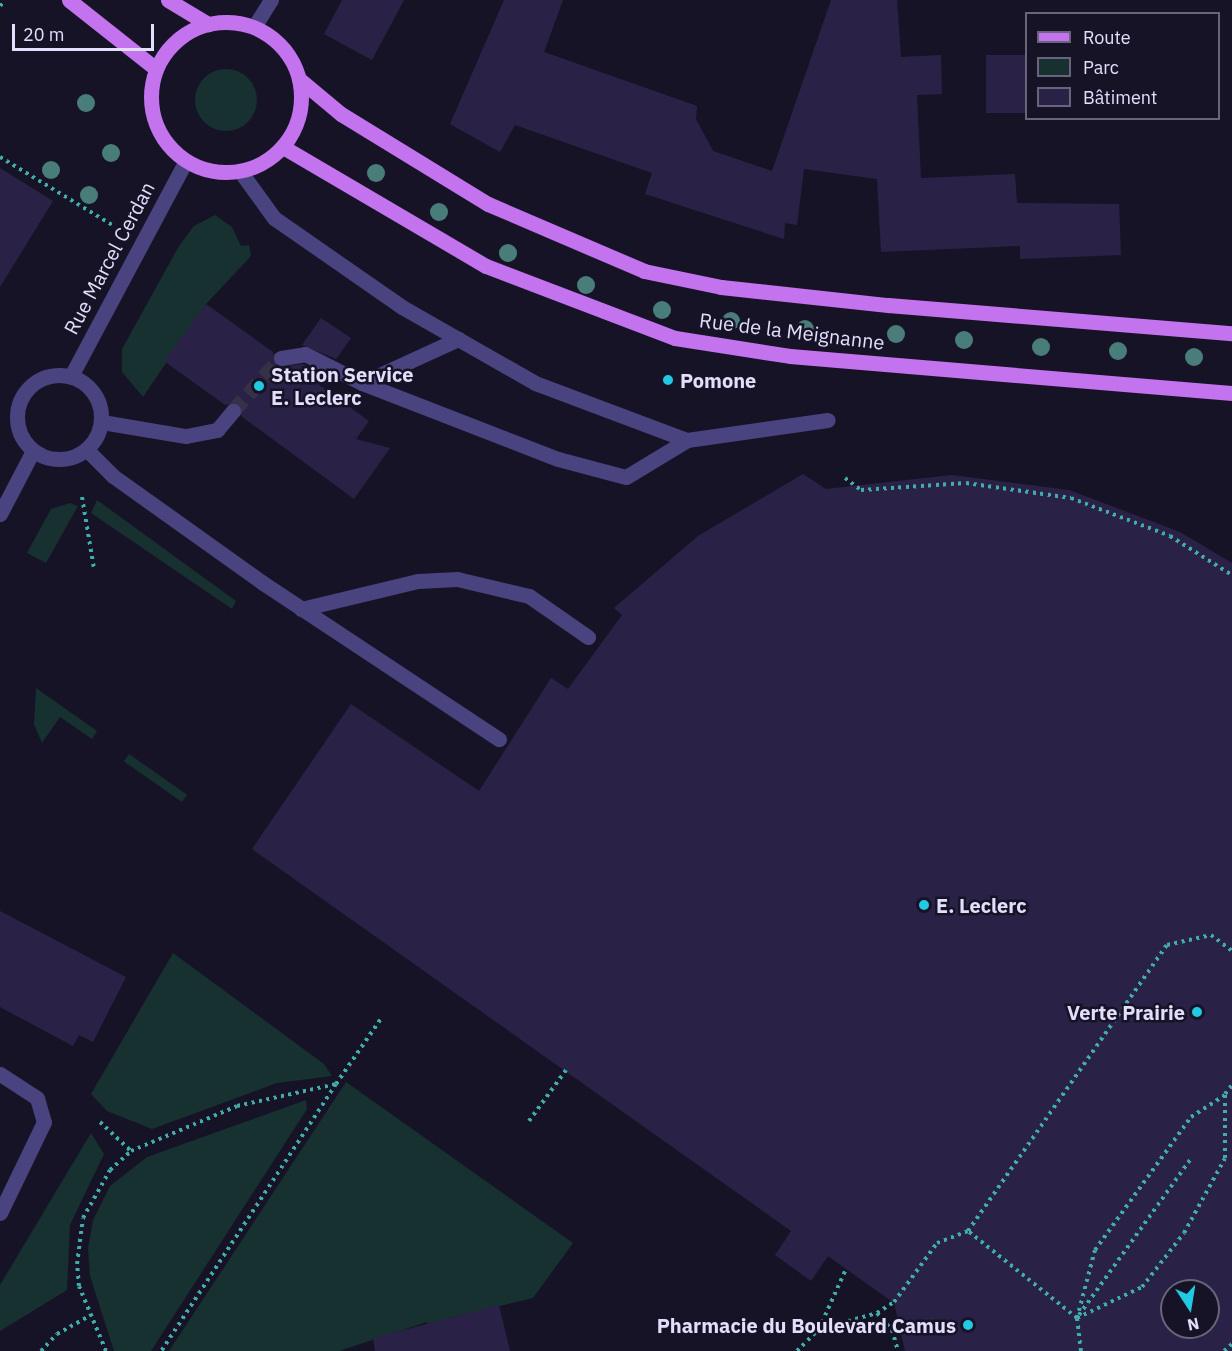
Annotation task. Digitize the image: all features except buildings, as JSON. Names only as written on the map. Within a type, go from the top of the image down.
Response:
[{"type":"main road","points":[[69,0],[156,69]]},
{"type":"main road","points":[[168,0],[208,24],[254,27],[280,43],[299,79],[298,120],[283,147],[240,171],[212,171],[186,161],[167,143],[154,120],[151,94],[156,69],[177,40],[208,24]]},
{"type":"main road","name":"Rue de la Meignanne","points":[[299,79],[341,114],[488,204],[644,271],[721,287],[888,305],[1232,333]]},
{"type":"main road","name":"Rue de la Meignanne","points":[[283,147],[486,266],[675,338],[790,356],[1232,393]]},
{"type":"street","points":[[254,27],[271,0]]},
{"type":"street","name":"Rue Marcel Cerdan","points":[[71,376],[186,161]]},
{"type":"street","points":[[240,171],[274,218],[293,233],[458,339],[535,383],[687,440]]},
{"type":"street","points":[[362,383],[458,339]]},
{"type":"street","points":[[281,358],[305,354],[362,383],[558,459],[626,477],[687,440],[828,420]]},
{"type":"street","points":[[71,376],[95,394],[102,422],[87,450],[60,460],[33,452],[16,422],[21,397],[43,378],[71,376]]},
{"type":"street","points":[[102,422],[186,436],[217,430],[233,411]]},
{"type":"street","points":[[87,450],[113,476],[301,609],[499,739]]},
{"type":"street","points":[[0,514],[33,452]]},
{"type":"street","points":[[301,609],[418,580],[457,579],[529,596],[588,637]]},
{"type":"street","points":[[0,1074],[37,1098],[44,1122],[0,1213]]},
{"type":"path","points":[[0,6],[4,1]]},
{"type":"path","points":[[0,158],[117,228]]},
{"type":"path","points":[[845,478],[861,490],[966,483],[1071,498],[1170,536],[1232,575]]},
{"type":"path","points":[[82,497],[94,568]]},
{"type":"path","points":[[819,1329],[877,1313],[894,1302],[937,1243],[968,1231],[1167,945],[1211,935],[1232,951]]},
{"type":"path","points":[[161,1351],[382,1017]]},
{"type":"path","points":[[529,1121],[566,1070]]},
{"type":"path","points":[[106,1351],[91,1315],[77,1264],[83,1218],[110,1170],[131,1151],[266,1096],[336,1084]]},
{"type":"path","points":[[1081,1351],[1077,1318],[1095,1250],[1191,1117],[1225,1094],[1232,1085]]},
{"type":"path","points":[[1077,1318],[1142,1287],[1184,1233],[1225,1158],[1225,1094]]},
{"type":"path","points":[[100,1122],[131,1151]]},
{"type":"path","points":[[1077,1318],[1190,1160]]},
{"type":"path","points":[[968,1231],[1077,1318]]},
{"type":"path","points":[[796,1351],[819,1329],[846,1269]]},
{"type":"path","points":[[877,1313],[892,1330],[898,1351]]},
{"type":"path","points":[[41,1351],[57,1334],[91,1315]]},
{"type":"path","points":[[1224,1351],[1232,1344]]},
{"type":"green space","points":[[226,69],[248,78],[257,100],[248,122],[226,131],[204,122],[195,100],[204,78]]},
{"type":"green space","points":[[215,215],[232,227],[241,246],[249,245],[251,256],[206,304],[143,397],[122,372],[122,349],[179,246],[194,226]]},
{"type":"green space","points":[[97,500],[236,601],[232,609],[91,513]]},
{"type":"green space","points":[[70,503],[78,506],[46,563],[27,553],[51,509]]},
{"type":"green space","points":[[36,688],[97,731],[92,739],[60,717],[42,743],[34,724]]},
{"type":"green space","points":[[129,754],[187,795],[182,802],[124,761]]},
{"type":"green space","points":[[173,953],[324,1064],[332,1076],[277,1083],[152,1129],[107,1111],[91,1094]]},
{"type":"green space","points":[[346,1082],[573,1243],[533,1298],[449,1318],[433,1341],[427,1322],[339,1351],[169,1351]]},
{"type":"green space","points":[[306,1100],[307,1109],[151,1351],[114,1351],[90,1276],[88,1248],[93,1220],[110,1186],[147,1157]]},
{"type":"green space","points":[[91,1133],[104,1154],[70,1225],[67,1290],[0,1331],[0,1285]]},
{"type":"tunnel","points":[[233,411],[281,358]]},
{"type":"place","name":"Pomone","points":[[668,380]]},
{"type":"place","name":"Station Service E. Leclerc","points":[[259,386]]},
{"type":"place","name":"E. Leclerc","points":[[924,905]]},
{"type":"place","name":"Verte Prairie","points":[[1197,1012]]},
{"type":"place","name":"Pharmacie du Boulevard Camus","points":[[968,1325]]}]
